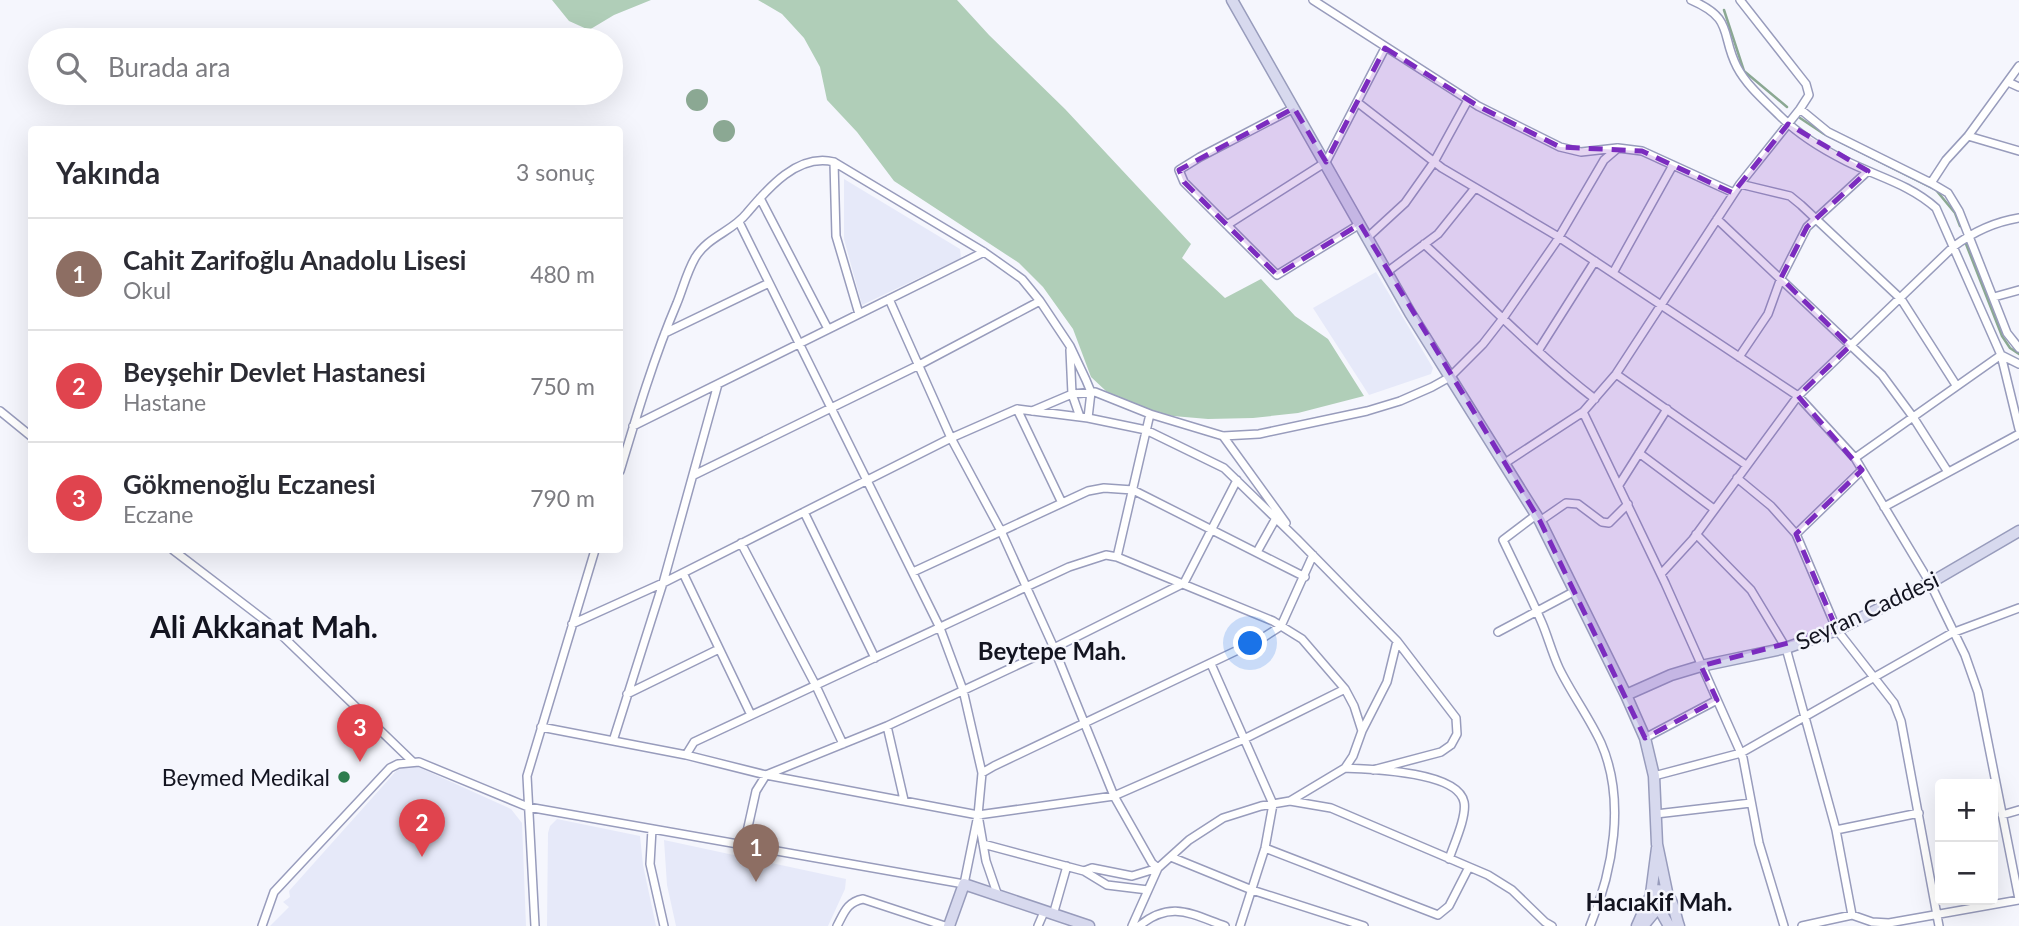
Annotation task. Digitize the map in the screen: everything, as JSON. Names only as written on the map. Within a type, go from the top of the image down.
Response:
[{"type":"street","points":[[1232,0],[1387,272],[1538,518],[1626,695],[1645,738],[1654,776],[1657,844],[1650,906],[1658,910],[1669,926]]},
{"type":"street","points":[[1313,0],[1468,100],[1560,147],[1581,152],[1618,148],[1642,151],[1734,193]]},
{"type":"street","points":[[1691,0],[1718,18],[1728,33],[1737,67],[1746,81],[1788,124],[1844,161],[1920,194],[1936,208],[2001,355],[2019,431],[1884,507]]},
{"type":"street","points":[[1505,463],[1583,412],[1616,374],[1740,184],[1809,95],[1806,84],[1741,0]]},
{"type":"street","points":[[1227,225],[1326,163],[1385,48]]},
{"type":"street","points":[[1931,183],[1946,160],[1969,136],[2019,66]]},
{"type":"street","points":[[2008,82],[2019,87]]},
{"type":"street","points":[[1368,237],[1405,202],[1434,162],[1468,100]]},
{"type":"street","points":[[1357,102],[1434,162],[1558,236],[1798,396],[1854,458],[1930,583],[1965,655],[1978,692],[2019,900],[1889,923],[1872,922],[1852,915],[1802,926]]},
{"type":"street","points":[[1294,108],[1179,170],[1184,182],[1277,275],[1360,223]]},
{"type":"street","points":[[1800,109],[1828,132],[1948,193],[1969,235],[2007,333],[2019,348]]},
{"type":"street","points":[[1969,136],[2019,151]]},
{"type":"street","points":[[1031,411],[1072,394],[1091,392],[1150,414],[1223,436],[1259,434],[1367,411],[1400,401],[1450,377],[1483,344],[1558,236],[1604,160],[1618,148]]},
{"type":"street","points":[[623,461],[664,334],[695,259],[708,242],[739,222],[784,175],[809,161],[834,162],[984,252],[1022,279],[1070,346],[1091,392],[1084,418]]},
{"type":"street","points":[[834,162],[836,236],[859,314]]},
{"type":"street","points":[[1613,273],[1673,165]]},
{"type":"street","points":[[1739,357],[1768,314],[1781,278],[1807,226],[1868,171]]},
{"type":"street","points":[[1740,184],[1790,196],[1901,299],[1956,385]]},
{"type":"street","points":[[1387,272],[1438,234],[1475,188]]},
{"type":"street","points":[[760,198],[828,330]]},
{"type":"street","points":[[1661,574],[1696,534],[1798,396],[1953,247],[1969,235],[1991,225],[2019,218]]},
{"type":"street","points":[[1717,219],[1891,385],[1948,472]]},
{"type":"street","points":[[739,222],[940,628],[963,690],[982,774],[978,815],[964,884],[947,926],[863,899],[848,906],[837,926]]},
{"type":"street","points":[[1424,244],[1555,368],[1595,399]]},
{"type":"street","points":[[633,426],[984,252]]},
{"type":"street","points":[[1538,351],[1595,261]]},
{"type":"street","points":[[664,334],[769,283]]},
{"type":"street","points":[[1994,297],[2019,290]]},
{"type":"street","points":[[889,299],[951,438],[1001,531],[1054,648],[1114,796],[1152,863],[1158,868]]},
{"type":"street","points":[[694,474],[919,365],[1040,301]]},
{"type":"street","points":[[1070,346],[1072,394],[1084,418]]},
{"type":"street","points":[[2001,355],[2019,364]]},
{"type":"street","points":[[1854,458],[2001,355]]},
{"type":"street","points":[[1616,374],[1746,465]]},
{"type":"street","points":[[612,741],[663,583],[718,384]]},
{"type":"street","points":[[1619,485],[1667,409]]},
{"type":"street","points":[[1017,410],[1062,503]]},
{"type":"street","points":[[572,624],[663,583],[951,438],[1017,410],[1084,418],[1146,430],[1224,468],[1296,537],[1397,641],[1457,718],[1457,734],[1451,745],[1441,752],[1373,769]]},
{"type":"street","points":[[0,411],[28,434]]},
{"type":"street","points":[[1583,412],[1661,574],[1741,753],[1759,843],[1784,926]]},
{"type":"street","points":[[1117,556],[1150,414]]},
{"type":"street","points":[[1223,436],[1296,537]]},
{"type":"street","points":[[1639,453],[1714,509]]},
{"type":"street","points":[[1796,534],[1862,470]]},
{"type":"street","points":[[1737,478],[1771,506],[1796,534],[1837,630],[1894,703],[1901,722],[1939,926]]},
{"type":"street","points":[[744,845],[756,791],[766,775],[887,726],[1054,648],[1184,583],[1237,480]]},
{"type":"street","points":[[913,572],[1088,491],[1104,488],[1133,490],[1305,577]]},
{"type":"street","points":[[1590,926],[1606,879],[1613,838],[1613,799],[1609,772],[1601,744],[1558,667],[1503,540],[1566,503],[1578,504],[1602,522],[1609,523],[1628,504]]},
{"type":"street","points":[[804,512],[875,658]]},
{"type":"street","points":[[1257,552],[1276,518]]},
{"type":"street","name":"Seyran Caddesi","points":[[1626,695],[1701,666],[1786,648],[1837,630],[1930,583],[2019,531]]},
{"type":"street","points":[[1696,534],[1751,590],[1786,648],[1836,830],[1852,915]]},
{"type":"street","points":[[741,544],[816,686],[842,744]]},
{"type":"street","points":[[177,553],[271,625],[413,762]]},
{"type":"street","points":[[535,926],[527,776],[594,553]]},
{"type":"street","points":[[686,755],[694,742],[1069,567],[1105,555],[1117,556],[1184,583],[1281,626],[1302,639],[1345,689],[1362,731]]},
{"type":"street","points":[[982,774],[993,766],[1084,722],[1211,664],[1281,626],[1313,555]]},
{"type":"street","points":[[683,573],[751,715]]},
{"type":"street","points":[[1498,632],[1575,591]]},
{"type":"street","points":[[1654,776],[1741,753],[1952,633],[2019,608]]},
{"type":"street","points":[[1290,801],[1345,768],[1387,682],[1397,641]]},
{"type":"street","points":[[627,694],[719,649]]},
{"type":"street","points":[[1211,664],[1273,804],[1265,848],[1240,926]]},
{"type":"street","points":[[541,727],[686,755],[766,775],[978,815],[1114,796],[1345,689]]},
{"type":"street","points":[[1645,738],[1717,700]]},
{"type":"street","points":[[887,726],[904,800]]},
{"type":"street","points":[[262,926],[274,892],[390,768],[413,762],[419,762],[528,807],[964,884],[1088,926]]},
{"type":"street","points":[[1345,768],[1414,774],[1448,784],[1462,794],[1465,810],[1449,859]]},
{"type":"street","points":[[1084,871],[1092,868],[1132,876],[1158,868],[1189,840],[1223,818],[1290,801],[1331,808],[1501,882],[1546,925]]},
{"type":"street","points":[[1656,814],[1751,803]]},
{"type":"street","points":[[2002,815],[2019,810]]},
{"type":"street","points":[[1836,830],[1919,813]]},
{"type":"street","points":[[978,815],[986,861],[998,896]]},
{"type":"street","points":[[652,829],[650,864],[664,926]]},
{"type":"street","points":[[982,844],[1084,871],[1107,885],[1148,890]]},
{"type":"street","points":[[1657,844],[1679,926]]},
{"type":"street","points":[[1265,848],[1438,915],[1449,906],[1469,867]]},
{"type":"street","points":[[1171,857],[1252,890],[1364,926]]},
{"type":"street","points":[[1038,926],[1048,913],[1066,866]]},
{"type":"street","points":[[1132,926],[1158,868]]},
{"type":"street","points":[[1637,926],[1650,896],[1658,889],[1669,896]]},
{"type":"street","points":[[1643,926],[1658,910],[1667,907],[1669,896]]},
{"type":"street","points":[[1139,926],[1160,912],[1178,910],[1225,926]]},
{"type":"highlighted area","points":[[1385,48],[1478,106],[1560,147],[1642,151],[1733,193],[1788,124],[1868,171],[1807,227],[1781,278],[1850,346],[1798,396],[1862,470],[1796,534],[1837,630],[1701,666],[1717,700],[1645,738],[1540,521],[1360,224],[1277,275],[1184,182],[1179,170],[1294,108],[1326,162]]},
{"type":"shaded area","points":[[552,0],[651,0],[614,15],[592,28],[585,28],[569,21]]},
{"type":"shaded area","points":[[758,0],[957,0],[1065,109],[1191,244],[1182,258],[1225,298],[1261,279],[1295,316],[1328,339],[1364,396],[1298,413],[1208,419],[1173,416],[1148,410],[1106,391],[1091,377],[1073,329],[1043,287],[1019,263],[894,181],[857,132],[827,100],[820,67],[804,38],[782,14]]},
{"type":"shaded area","points":[[693,89],[701,89],[708,96],[708,104],[701,111],[693,111],[686,104],[686,96]]},
{"type":"shaded area","points":[[720,120],[728,120],[735,127],[735,135],[728,142],[720,142],[713,135],[713,127]]},
{"type":"shaded area","points":[[844,179],[960,249],[961,258],[862,305],[844,239]]},
{"type":"shaded area","points":[[1376,272],[1433,368],[1431,374],[1369,395],[1313,308]]},
{"type":"shaded area","points":[[416,766],[511,809],[522,823],[526,926],[270,926],[289,907],[283,902],[290,897],[289,891],[398,769]]},
{"type":"shaded area","points":[[557,819],[640,836],[643,865],[656,926],[547,926],[548,833],[550,826]]},
{"type":"shaded area","points":[[664,840],[846,879],[845,889],[828,926],[676,926],[667,885]]},
{"type":"waterway","points":[[1724,10],[1744,71],[1787,107]]},
{"type":"waterway","points":[[1800,118],[1824,134],[1936,190],[1955,213],[1960,226]]},
{"type":"waterway","points":[[1966,244],[2002,336],[2010,348],[2019,354]]},
{"type":"place","name":"Gökmenoğlu Eczanesi","points":[[360,762]]},
{"type":"place","name":"Beymed Medikal","points":[[344,777]]},
{"type":"place","name":"Beyşehir Devlet Hastanesi","points":[[422,857]]},
{"type":"place","name":"Cahit Zarifoğlu Anadolu Lisesi","points":[[756,882]]},
{"type":"district","name":"Ali Akkanat Mah.","points":[[264,626]]},
{"type":"district","name":"Beytepe Mah.","points":[[1052,650]]},
{"type":"district","name":"Hacıakif Mah.","points":[[1659,901]]}]
